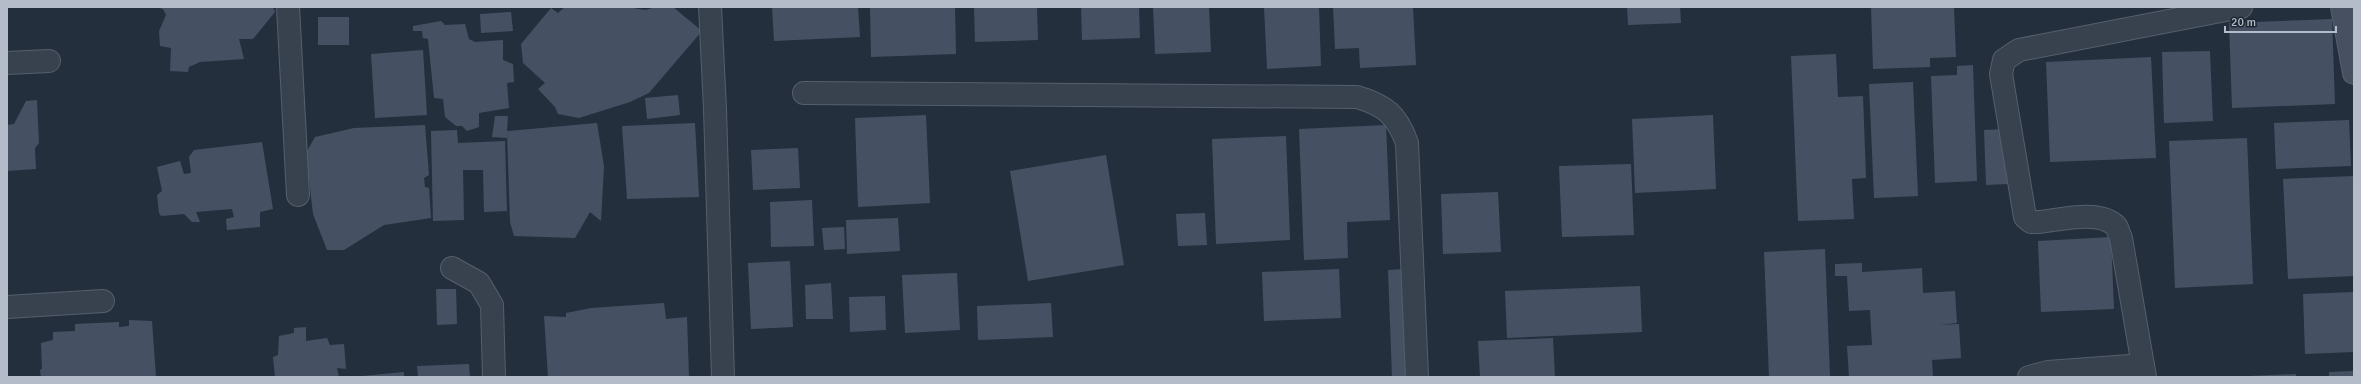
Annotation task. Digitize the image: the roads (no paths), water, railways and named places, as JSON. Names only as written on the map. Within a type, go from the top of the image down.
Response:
[{"type":"main road","points":[[2342,7],[2354,73]]},
{"type":"street","points":[[288,7],[298,195]]},
{"type":"street","points":[[710,7],[716,117],[724,377]]},
{"type":"street","points":[[2029,377],[2048,372],[2144,371],[2121,238],[2117,227],[2107,220],[2095,217],[2031,222],[2025,217],[2001,74],[2004,60],[2019,50],[2241,7]]},
{"type":"street","points":[[7,64],[49,61]]},
{"type":"street","points":[[804,93],[1357,97],[1375,102],[1390,112],[1401,126],[1408,143],[1417,377]]},
{"type":"street","points":[[452,268],[479,283],[492,305],[494,377]]},
{"type":"street","points":[[7,307],[103,301]]}]
